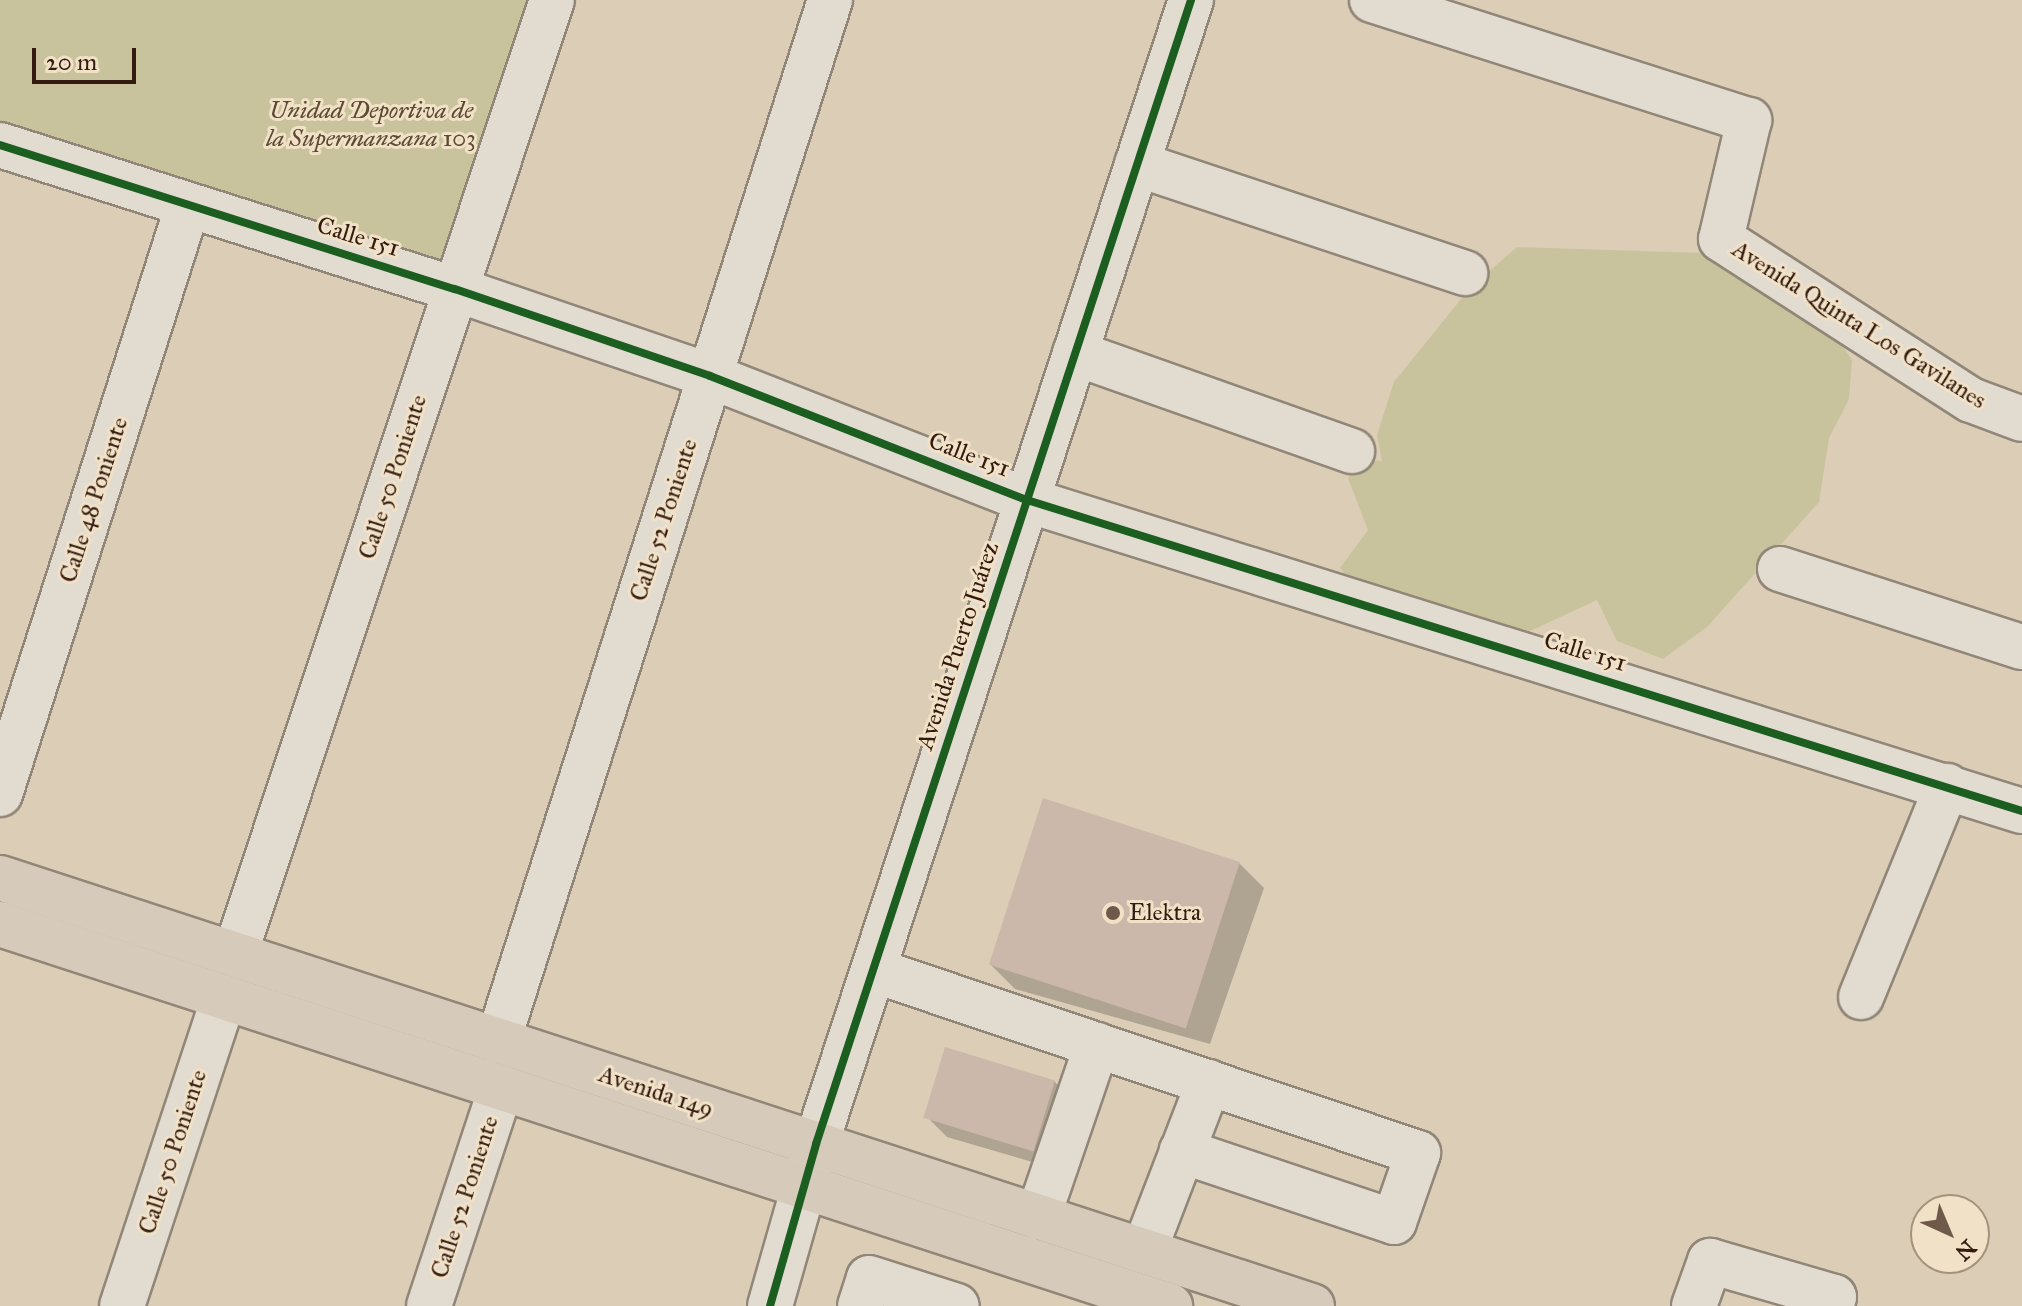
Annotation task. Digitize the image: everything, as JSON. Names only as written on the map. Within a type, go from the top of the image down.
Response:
[{"type":"main road","name":"Avenida 149","points":[[0,878],[1312,1306]]},
{"type":"main road","name":"Avenida 149","points":[[0,924],[1172,1306]]},
{"type":"main road","points":[[1172,1306],[1186,1265]]},
{"type":"street","name":"Calle 50 Poniente","points":[[235,954],[552,0]]},
{"type":"street","name":"Calle 52 Poniente","points":[[498,1041],[830,0]]},
{"type":"street","name":"Avenida Puerto Juárez","points":[[770,1306],[816,1144],[1191,0]]},
{"type":"street","name":"Avenida Quinta Los Gavilanes","points":[[1372,0],[1749,120],[1721,239],[1971,400],[2022,419]]},
{"type":"street","name":"Calle 151","points":[[0,145],[455,289],[710,376],[1027,500],[2022,811]]},
{"type":"street","points":[[1137,164],[1465,273]]},
{"type":"street","name":"Calle 48 Poniente","points":[[0,794],[188,205]]},
{"type":"street","points":[[1075,353],[1352,451]]},
{"type":"street","points":[[1780,569],[2022,647]]},
{"type":"street","points":[[1861,997],[1947,786]]},
{"type":"street","points":[[873,970],[1418,1153],[1394,1222],[1182,1151]]},
{"type":"street","name":"Calle 50 Poniente","points":[[122,1306],[224,997]]},
{"type":"street","points":[[1038,1217],[1097,1045]]},
{"type":"street","points":[[1144,1251],[1209,1082]]},
{"type":"street","name":"Calle 52 Poniente","points":[[429,1306],[501,1088]]},
{"type":"street","points":[[1694,1306],[1710,1261],[1834,1297],[1831,1306]]},
{"type":"street","points":[[860,1306],[869,1278],[957,1306]]},
{"type":"green space","name":"Unidad Deportiva de la Supermanzana 103","points":[[0,0],[544,0],[450,281],[0,135]]},
{"type":"green space","points":[[1517,247],[1702,253],[1818,310],[1852,360],[1849,399],[1829,438],[1819,502],[1707,627],[1663,659],[1617,641],[1597,600],[1530,631],[1355,586],[1340,568],[1368,530],[1348,478],[1361,460],[1382,461],[1377,435],[1394,382],[1470,288]]},
{"type":"building","name":"Elektra","points":[[1043,798],[1240,862],[1186,1028],[989,964]]},
{"type":"building","points":[[945,1047],[1055,1081],[1033,1151],[923,1118]]},
{"type":"cycle path","points":[[770,1306],[816,1144],[1191,0]]},
{"type":"cycle path","points":[[0,145],[455,289],[710,376],[1027,500],[2022,811]]},
{"type":"place","name":"Elektra","points":[[1113,913]]}]
